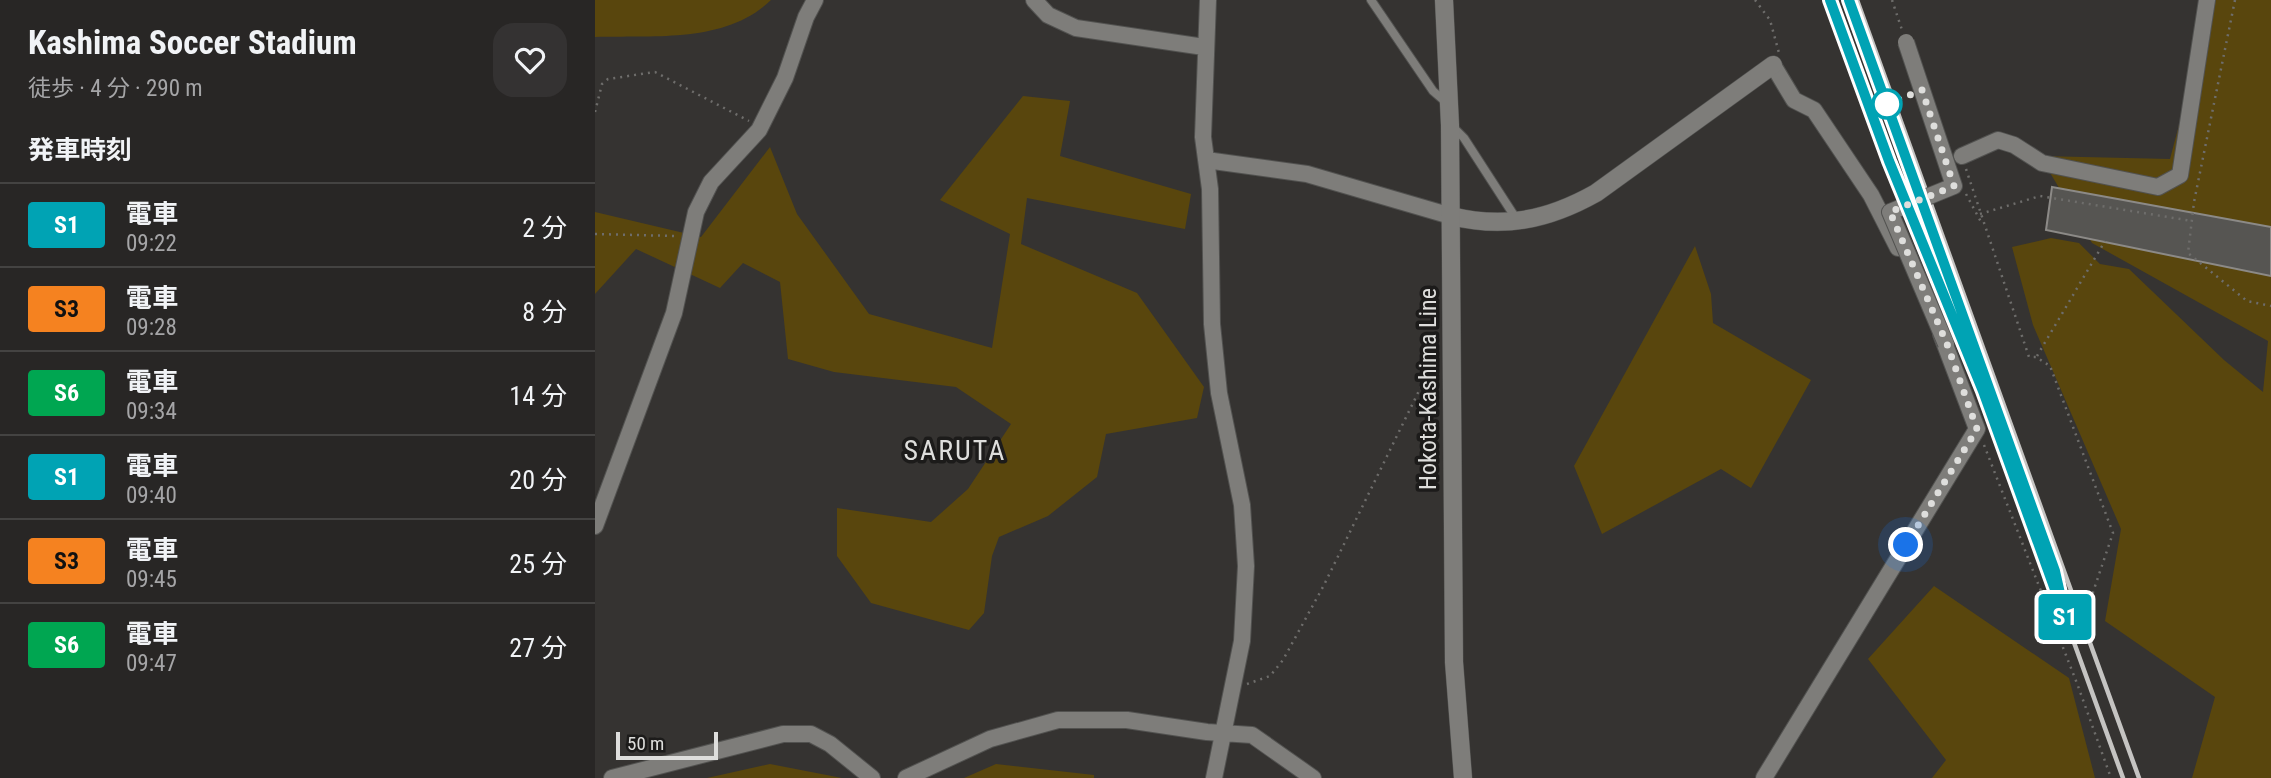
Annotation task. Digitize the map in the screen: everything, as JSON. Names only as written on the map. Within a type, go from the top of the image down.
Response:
[{"type":"main road","name":"Hokota-Kashima Line","points":[[1444,0],[1450,125],[1454,662],[1463,778]]},
{"type":"main road","points":[[1451,216],[1477,222],[1519,223],[1555,213],[1596,193],[1773,65]]},
{"type":"street","points":[[595,526],[674,313],[696,212],[711,182],[759,130],[785,78],[806,17],[815,0]]},
{"type":"street","points":[[1034,0],[1048,15],[1076,28],[1204,47]]},
{"type":"street","points":[[1208,0],[1204,47],[1203,137],[1210,189],[1212,324],[1219,393],[1242,505],[1246,566],[1243,641],[1214,778]]},
{"type":"street","points":[[1962,156],[1998,140],[2014,145],[2042,163],[2158,187],[2180,175],[2207,0]]},
{"type":"street","points":[[1764,778],[1977,429],[1947,344],[1890,212],[1954,186],[1906,42]]},
{"type":"street","points":[[1773,65],[1794,100],[1814,110],[1871,195],[1947,344]]},
{"type":"street","points":[[1206,160],[1307,174],[1451,216]]},
{"type":"street","points":[[906,778],[991,739],[1058,720],[1127,720],[1252,735],[1313,778]]},
{"type":"street","points":[[612,778],[783,734],[811,734],[830,744],[872,778]]},
{"type":"lane","points":[[1371,0],[1433,91],[1449,104]]},
{"type":"lane","points":[[1450,125],[1464,138],[1519,223]]},
{"type":"path","points":[[1755,0],[1770,20],[1780,51],[1773,65]]},
{"type":"path","points":[[1892,0],[1906,42]]},
{"type":"path","points":[[2235,0],[2188,253],[2247,301],[2271,306]]},
{"type":"path","points":[[595,112],[602,84],[608,79],[655,72],[753,123],[759,130]]},
{"type":"path","points":[[1962,156],[2029,357],[2036,357],[2050,366],[2113,533],[2088,607]]},
{"type":"path","points":[[1954,186],[1962,186],[1986,230]]},
{"type":"path","points":[[1980,214],[2040,196],[2192,222]]},
{"type":"path","points":[[2178,213],[2178,219]]},
{"type":"path","points":[[595,234],[690,238]]},
{"type":"path","points":[[2036,357],[2105,242]]},
{"type":"path","points":[[1234,689],[1270,676],[1283,660],[1324,585],[1436,356],[1451,344]]},
{"type":"path","points":[[1977,429],[2078,686],[2111,778]]},
{"type":"shaded area","points":[[595,0],[771,0],[753,14],[711,31],[664,36],[595,37]]},
{"type":"shaded area","points":[[2212,0],[2271,0],[2271,778],[2192,778],[2215,697],[2105,621],[2121,529],[2033,325],[2012,247],[2051,238],[2079,243],[2100,264],[2129,269],[2224,360],[2263,392],[2268,341],[2092,243],[2040,156],[2170,159]]},
{"type":"shaded area","points":[[1023,96],[1070,101],[1060,156],[1191,194],[1185,229],[1027,198],[1021,244],[1137,293],[1204,387],[1197,418],[1106,434],[1097,477],[1048,516],[999,537],[992,556],[984,613],[969,630],[871,603],[837,556],[837,508],[931,522],[968,489],[1011,424],[956,387],[834,372],[788,359],[780,282],[743,263],[720,288],[636,249],[595,294],[595,212],[701,237],[770,147],[797,214],[869,314],[992,348],[1010,234],[940,200]]},
{"type":"shaded area","points":[[1695,246],[1711,294],[1713,323],[1811,380],[1751,488],[1721,469],[1602,534],[1574,466]]},
{"type":"shaded area","points":[[1934,586],[2069,678],[2095,778],[1932,778],[1946,760],[1868,659]]},
{"type":"shaded area","points":[[770,764],[842,778],[707,778]]},
{"type":"shaded area","points":[[996,764],[1094,775],[1094,778],[964,778]]},
{"type":"building","points":[[2052,187],[2271,227],[2271,276],[2046,230]]},
{"type":"railway","points":[[1830,0],[1889,161],[1983,391],[2123,778]]},
{"type":"railway","points":[[1857,0],[2139,778]]},
{"type":"train","name":"S1","points":[[1830,0],[1889,161],[1983,391],[2066,620],[2055,571],[1849,0]]},
{"type":"district","name":"SARUTA","points":[[955,450]]},
{"type":"route","points":[[1887,104],[1922,90],[1954,186],[1890,212],[1947,344],[1977,429],[1906,545]]}]
